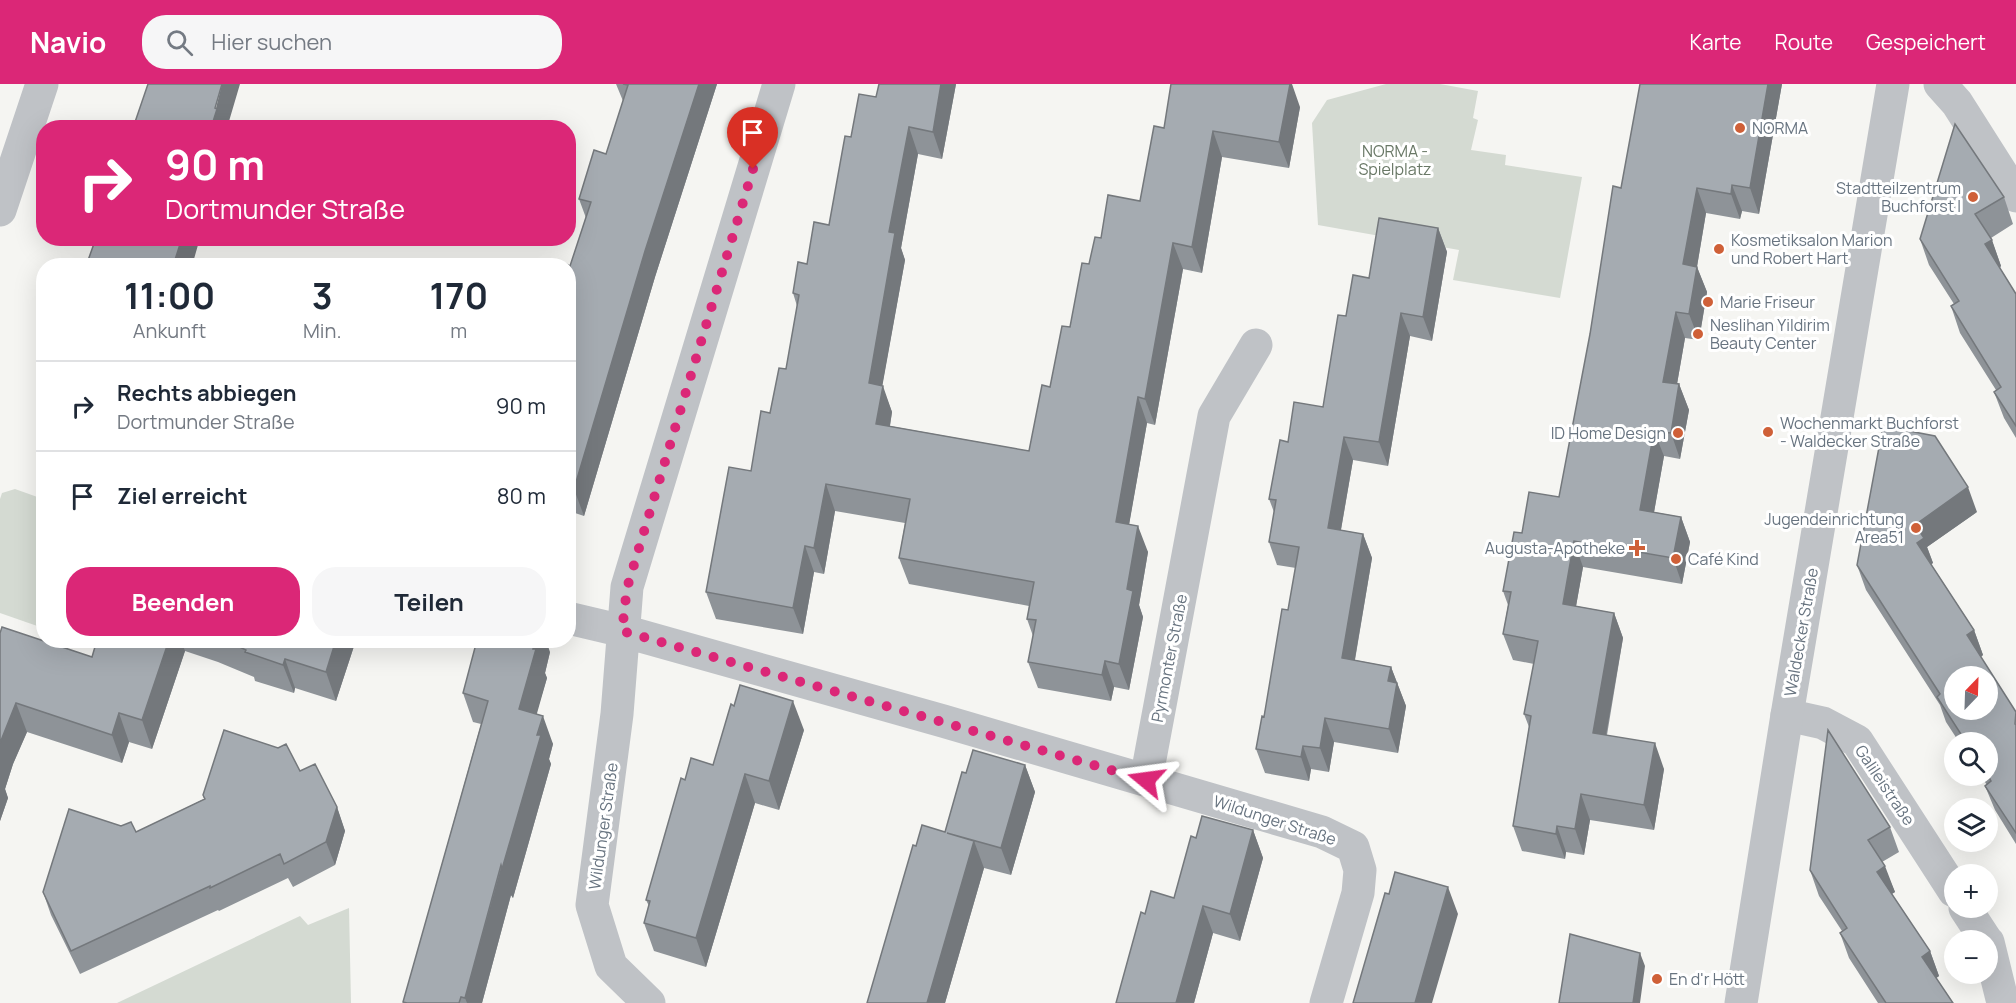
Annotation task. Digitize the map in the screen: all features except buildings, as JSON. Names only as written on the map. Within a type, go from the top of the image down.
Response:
[{"type":"street","points":[[0,210],[42,84]]},
{"type":"street","name":"Wildunger Straße","points":[[649,1003],[611,966],[592,905],[617,714],[627,588],[779,84]]},
{"type":"street","name":"Waldecker Straße","points":[[1741,1003],[1893,84]]},
{"type":"street","points":[[1940,84],[1957,103],[2016,195]]},
{"type":"street","name":"Pyrmonter Straße","points":[[1146,780],[1214,416],[1256,345]]},
{"type":"street","points":[[576,620],[1146,780]]},
{"type":"street","name":"Galileistraße","points":[[1787,715],[1823,723],[1857,741],[1944,876]]},
{"type":"street","name":"Wildunger Straße","points":[[1146,780],[1322,832],[1353,848],[1360,870],[1358,893],[1326,1003]]},
{"type":"street","points":[[1998,973],[2007,1000]]},
{"type":"green space","name":"NORMA - Spielplatz","points":[[1386,84],[1440,84],[1478,91],[1473,118],[1478,120],[1471,150],[1506,155],[1505,165],[1582,177],[1560,298],[1453,280],[1459,250],[1318,225],[1312,123],[1327,100]]},
{"type":"green space","points":[[15,489],[36,496],[36,626],[0,613],[0,499],[2,493]]},
{"type":"green space","points":[[349,908],[351,1003],[117,1003],[300,916],[308,925]]},
{"type":"place","name":"NORMA","points":[[1740,128]]},
{"type":"place","name":"Stadtteilzentrum Buchforst I","points":[[1973,197]]},
{"type":"place","name":"Kosmetiksalon Marion und Robert Hart","points":[[1719,249]]},
{"type":"place","name":"Marie Friseur","points":[[1708,302]]},
{"type":"place","name":"Neslihan Yildirim Beauty Center","points":[[1698,334]]},
{"type":"place","name":"Wochenmarkt Buchforst - Waldecker Straße","points":[[1768,432]]},
{"type":"place","name":"ID Home Design","points":[[1678,433]]},
{"type":"place","name":"Jugendeinrichtung Area51","points":[[1916,528]]},
{"type":"place","name":"Augusta-Apotheke","points":[[1637,548]]},
{"type":"place","name":"Café Kind","points":[[1676,559]]},
{"type":"place","name":"En d'r Hött","points":[[1657,979]]},
{"type":"route","points":[[753,169],[627,588],[622,631],[1146,780]]}]
